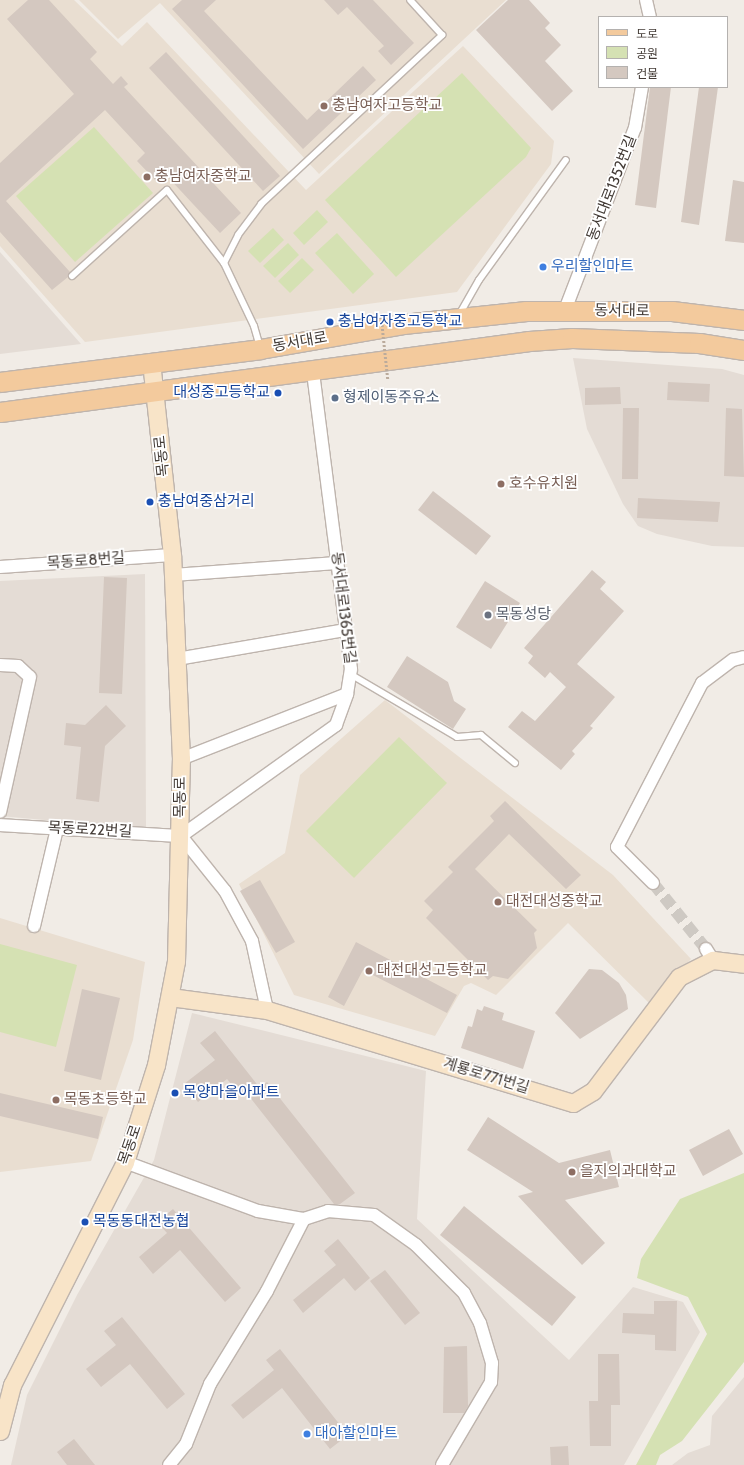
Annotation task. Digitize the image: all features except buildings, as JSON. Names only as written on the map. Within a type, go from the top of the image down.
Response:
[{"type":"main road","name":"동서대로","points":[[0,382],[260,349],[403,324],[457,318],[564,310],[672,311],[744,320]]},
{"type":"main road","name":"동서대로","points":[[0,412],[529,341],[572,338],[699,343],[744,350]]},
{"type":"main road","name":"목동로","points":[[0,1431],[12,1385],[125,1162],[156,1065],[176,961],[181,836],[181,759],[177,659],[172,555],[151,362]]},
{"type":"main road","name":"계룡로771번길","points":[[170,997],[267,1010],[573,1103],[593,1091],[679,977],[709,954],[744,964]]},
{"type":"street","points":[[646,0],[650,16]]},
{"type":"street","name":"동서대로1352번길","points":[[564,310],[636,128],[642,88]]},
{"type":"street","name":"동서대로1365번길","points":[[181,836],[336,725],[347,694],[350,674],[313,371]]},
{"type":"street","name":"목동로8번길","points":[[0,567],[172,555]]},
{"type":"street","points":[[173,575],[337,563]]},
{"type":"street","points":[[177,659],[345,630]]},
{"type":"street","points":[[653,883],[617,847],[702,682],[733,660],[744,657]]},
{"type":"street","points":[[0,665],[18,666],[30,677],[0,812]]},
{"type":"street","name":"목동로","points":[[181,759],[347,694]]},
{"type":"street","name":"목동로22번길","points":[[0,825],[181,836]]},
{"type":"street","points":[[34,926],[58,829]]},
{"type":"street","name":"목동로","points":[[181,836],[225,891],[252,941],[267,1010]]},
{"type":"street","points":[[125,1162],[258,1211],[304,1219],[328,1211],[374,1215],[416,1245],[464,1293],[480,1323],[490,1356],[491,1382],[442,1465]]},
{"type":"street","points":[[169,1465],[186,1444],[210,1384],[267,1291],[304,1219]]},
{"type":"lane","points":[[224,263],[238,235],[261,204],[442,35],[410,0]]},
{"type":"lane","points":[[457,318],[479,280],[566,160]]},
{"type":"lane","points":[[72,276],[167,190],[224,263],[254,326],[260,349]]},
{"type":"lane","points":[[350,674],[457,738],[481,735],[515,763]]},
{"type":"path","points":[[381,312],[388,380]]},
{"type":"shaded area","name":"충남여자중학교","points":[[0,0],[74,0],[122,46],[147,22],[306,190],[463,46],[554,141],[551,164],[457,292],[85,342],[0,246]]},
{"type":"shaded area","name":"충남여자고등학교","points":[[79,0],[506,0],[319,174],[160,3],[118,39]]},
{"type":"shaded area","points":[[0,252],[81,344],[0,354]]},
{"type":"shaded area","points":[[573,358],[722,369],[744,375],[744,547],[712,546],[657,534],[638,526],[623,504],[587,429]]},
{"type":"shaded area","points":[[145,574],[146,829],[0,816],[0,581]]},
{"type":"shaded area","points":[[385,700],[613,875],[691,959],[650,1004],[568,923],[496,995],[471,983],[464,986],[435,1036],[294,995],[239,884],[285,853],[300,775]]},
{"type":"shaded area","name":"목동초등학교","points":[[0,918],[145,962],[133,1040],[91,1161],[0,1172]]},
{"type":"shaded area","points":[[192,1013],[426,1071],[417,1219],[569,1360],[633,1287],[683,1302],[700,1332],[624,1465],[11,1465],[27,1395],[77,1295],[154,1160]]},
{"type":"shaded area","points":[[744,1377],[744,1465],[672,1465],[688,1453],[710,1445],[712,1416]]},
{"type":"green space","points":[[462,73],[531,148],[526,157],[396,277],[325,200]]},
{"type":"green space","points":[[94,127],[153,193],[75,262],[16,196]]},
{"type":"green space","points":[[317,210],[328,222],[304,245],[293,233]]},
{"type":"green space","points":[[273,228],[284,240],[260,263],[248,251]]},
{"type":"green space","points":[[337,233],[374,274],[353,294],[315,253]]},
{"type":"green space","points":[[288,243],[299,255],[275,278],[263,266]]},
{"type":"green space","points":[[302,258],[314,270],[290,293],[278,281]]},
{"type":"green space","points":[[399,737],[447,783],[354,878],[306,831]]},
{"type":"green space","points":[[0,944],[77,965],[56,1047],[0,1032]]},
{"type":"green space","points":[[744,1173],[744,1362],[682,1441],[660,1455],[656,1465],[636,1465],[707,1334],[688,1297],[637,1278],[641,1259],[680,1199]]},
{"type":"tunnel","points":[[653,883],[706,949]]},
{"type":"place","name":"충남여자고등학교","points":[[324,106]]},
{"type":"place","name":"충남여자중학교","points":[[147,177]]},
{"type":"place","name":"우리할인마트","points":[[543,267]]},
{"type":"place","name":"충남여자중고등학교","points":[[330,322]]},
{"type":"place","name":"대성중고등학교","points":[[278,393]]},
{"type":"place","name":"형제이동주유소","points":[[335,398]]},
{"type":"place","name":"호수유치원","points":[[501,484]]},
{"type":"place","name":"충남여중삼거리","points":[[150,502]]},
{"type":"place","name":"목동성당","points":[[488,615]]},
{"type":"place","name":"대전대성중학교","points":[[498,902]]},
{"type":"place","name":"대전대성고등학교","points":[[369,971]]},
{"type":"place","name":"목양마을아파트","points":[[175,1093]]},
{"type":"place","name":"목동초등학교","points":[[56,1100]]},
{"type":"place","name":"을지의과대학교","points":[[572,1172]]},
{"type":"place","name":"목동동대전농협","points":[[85,1222]]},
{"type":"place","name":"대아할인마트","points":[[307,1434]]}]
